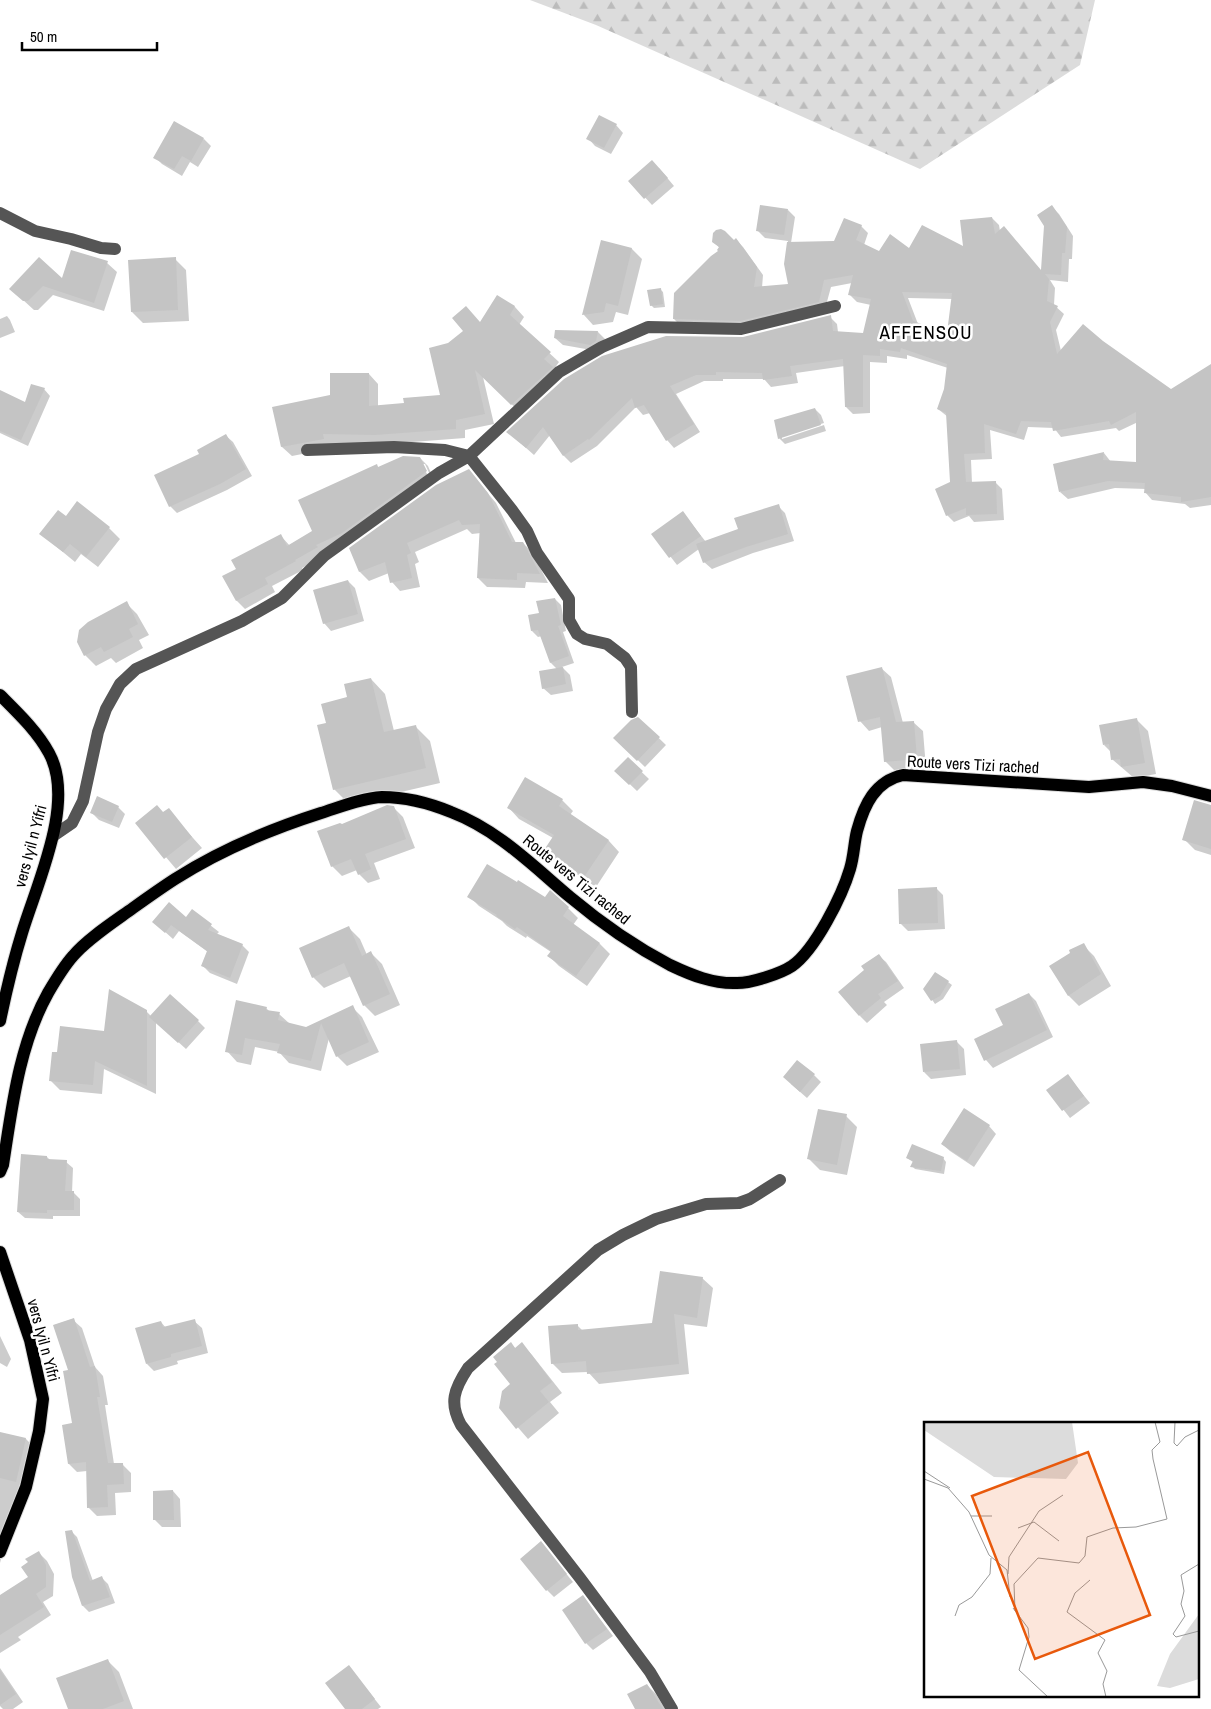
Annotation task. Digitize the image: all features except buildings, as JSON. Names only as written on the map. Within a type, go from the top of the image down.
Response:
[{"type":"main road","name":"vers Iγil n Yifri","points":[[0,695],[33,729],[50,754],[56,774],[59,801],[53,836],[21,935],[0,1021]]},
{"type":"main road","name":"Route vers Tizi rached","points":[[0,1172],[3,1165],[12,1109],[33,1023],[49,991],[73,955],[175,878],[247,840],[349,804],[381,797],[419,801],[452,812],[480,825],[506,842],[571,898],[610,928],[651,954],[692,975],[714,982],[739,984],[765,977],[792,966],[816,942],[850,869],[857,830],[868,803],[876,790],[892,778],[903,775],[1089,787],[1143,782],[1172,786],[1211,796]]},
{"type":"main road","name":"vers Iγil n Yifri","points":[[0,1252],[30,1340],[43,1399],[39,1431],[26,1487],[0,1552]]},
{"type":"street","points":[[0,212],[36,231],[101,248],[115,249]]},
{"type":"street","points":[[53,836],[72,823],[83,801],[98,732],[106,709],[120,684],[136,669],[242,621],[282,598],[324,556],[439,473],[469,456],[559,372],[602,347],[648,327],[741,329],[835,306]]},
{"type":"street","points":[[307,450],[394,447],[446,450],[469,456],[527,531],[537,553],[569,599],[569,620],[577,634],[585,639],[607,644],[626,658],[631,667],[632,712]]},
{"type":"street","points":[[672,1709],[650,1672],[580,1578],[461,1425],[454,1412],[454,1396],[460,1379],[468,1368],[598,1250],[623,1234],[656,1219],[706,1204],[739,1203],[750,1199],[780,1180]]},
{"type":"green space","points":[[530,0],[1095,0],[1080,65],[920,169],[596,25]]},
{"type":"district","name":"AFFENSOU","points":[[926,332]]}]
